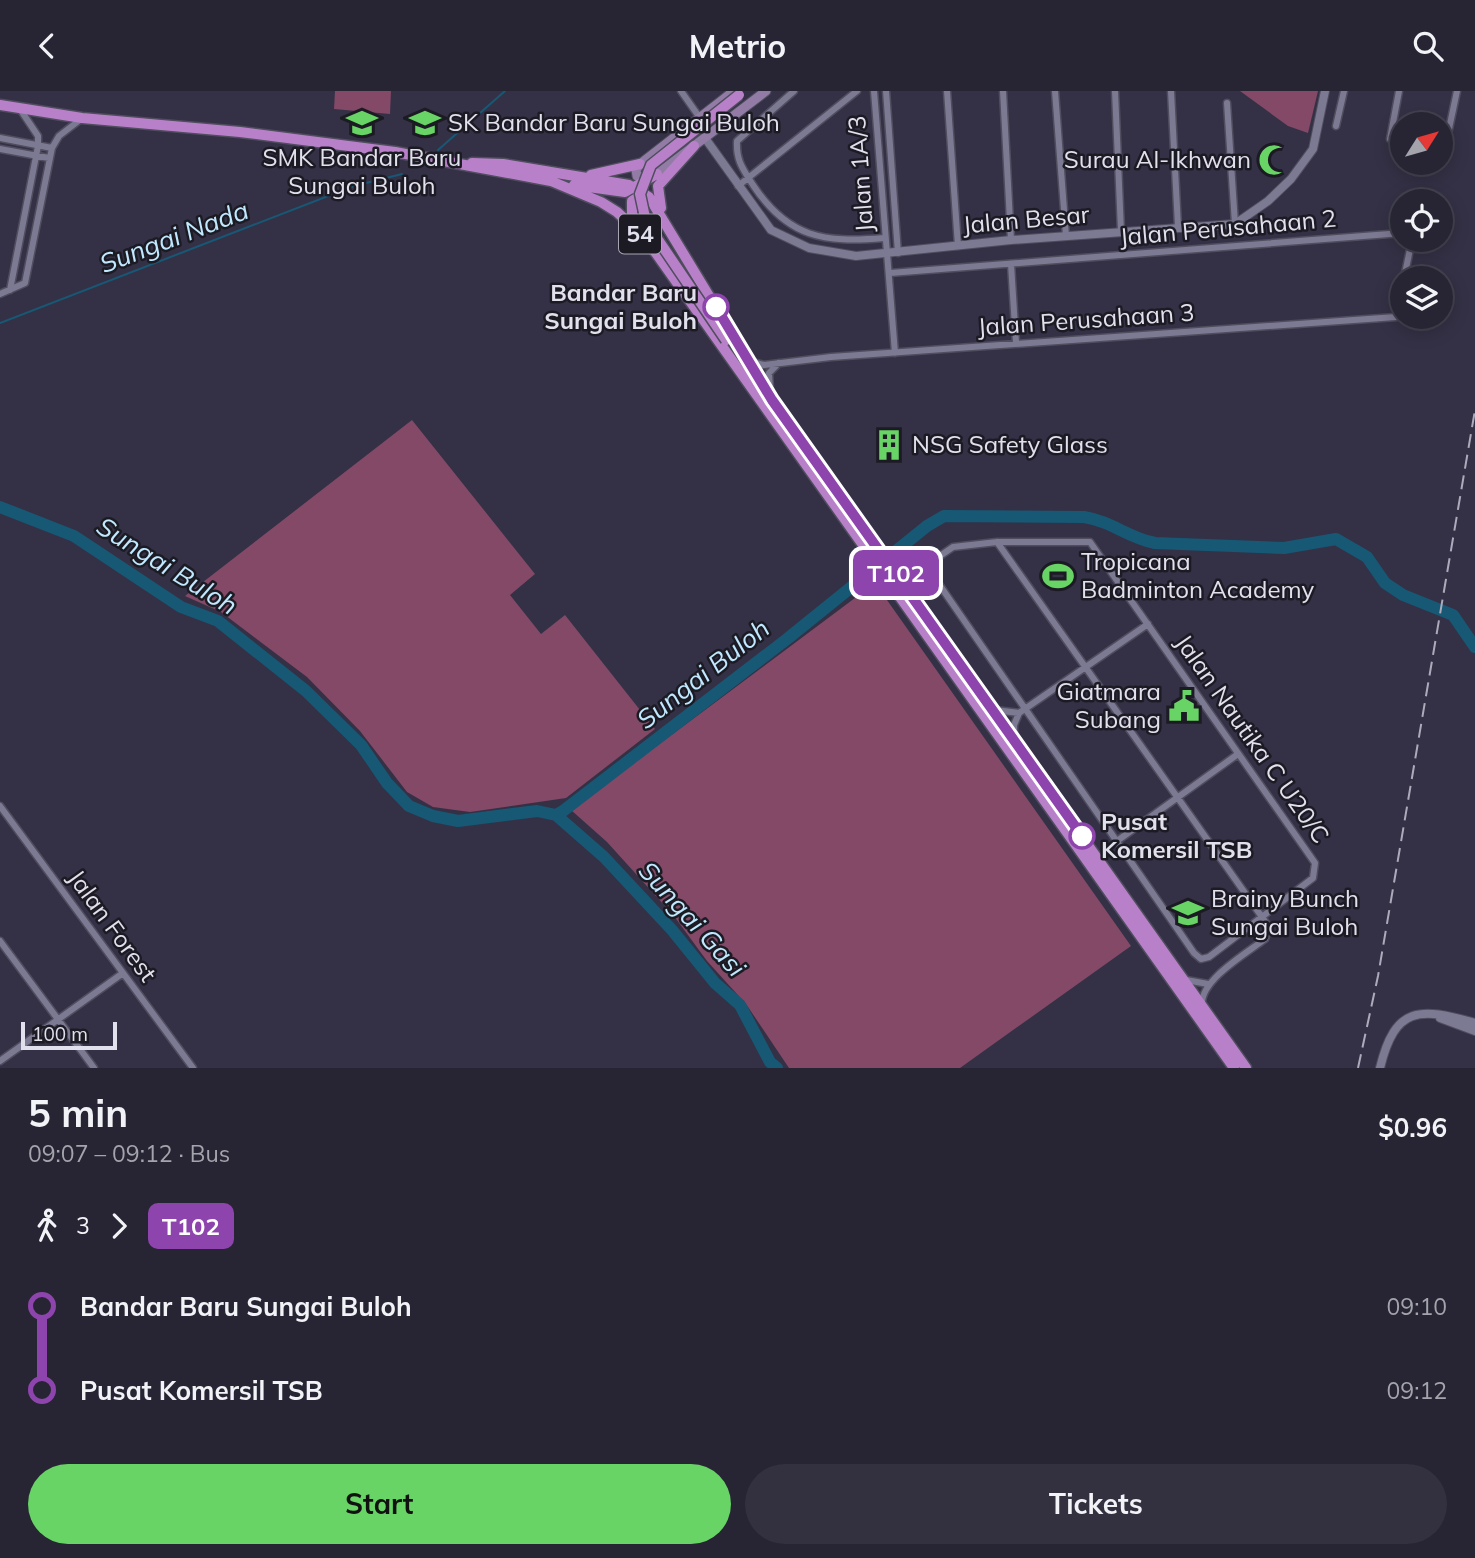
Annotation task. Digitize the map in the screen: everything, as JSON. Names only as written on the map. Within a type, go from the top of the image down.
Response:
[{"type":"highway","points":[[739,92],[652,165],[646,172],[640,194],[646,222],[726,340],[758,398]]},
{"type":"highway","name":"54","points":[[0,105],[82,118],[293,139],[455,163],[551,181],[609,207],[646,239],[758,398],[877,554]]},
{"type":"highway","points":[[664,219],[657,186],[694,146]]},
{"type":"highway","name":"54","points":[[455,163],[503,164],[581,177],[637,187],[649,197],[772,400],[1234,1068]]},
{"type":"highway","points":[[581,177],[640,164]]},
{"type":"highway","points":[[551,181],[625,192],[657,174]]},
{"type":"highway","points":[[646,239],[631,206],[636,197],[649,197]]},
{"type":"highway","name":"54","points":[[892,575],[993,709],[1203,1011],[1246,1068]]},
{"type":"main road","points":[[739,92],[640,164],[636,173],[640,178],[657,174],[766,91]]},
{"type":"street","points":[[681,91],[700,118]]},
{"type":"street","points":[[794,91],[737,141],[736,159],[777,217],[794,228],[820,236],[853,240],[884,238]]},
{"type":"street","points":[[738,185],[857,91]]},
{"type":"street","name":"Jalan 1A/3","points":[[874,91],[895,353]]},
{"type":"street","name":"Jalan 1A/3","points":[[886,91],[898,253]]},
{"type":"street","points":[[947,91],[958,246]]},
{"type":"street","points":[[1003,91],[1012,240]]},
{"type":"street","points":[[1055,91],[1066,236]]},
{"type":"street","points":[[1115,91],[1121,231]]},
{"type":"street","points":[[1171,91],[1178,227]]},
{"type":"street","points":[[1234,224],[1268,201],[1291,179],[1313,149],[1325,91]]},
{"type":"street","points":[[1336,126],[1343,91]]},
{"type":"street","points":[[1395,112],[1399,91]]},
{"type":"street","points":[[1453,112],[1457,91]]},
{"type":"street","points":[[1227,103],[1234,224]]},
{"type":"street","points":[[10,290],[38,146],[38,136],[20,109]]},
{"type":"street","points":[[0,294],[25,283],[52,148],[59,136],[82,118]]},
{"type":"street","points":[[0,138],[52,148]]},
{"type":"street","name":"Jalan Besar","points":[[705,138],[771,230],[809,248],[856,256],[1012,240],[1234,224]]},
{"type":"street","points":[[0,149],[49,158]]},
{"type":"street","name":"Jalan Perusahaan 2","points":[[890,273],[1390,234]]},
{"type":"street","points":[[1011,264],[1016,343]]},
{"type":"street","name":"Jalan Perusahaan 3","points":[[749,361],[764,365],[1016,343],[1390,317]]},
{"type":"street","points":[[772,400],[769,373],[780,362]]},
{"type":"street","name":"Jalan Nautika C U20/C","points":[[997,543],[1090,542],[1315,863],[1313,878],[1261,916]]},
{"type":"street","points":[[1203,1011],[1202,995],[1208,983],[1269,933],[1261,916],[997,543],[953,547],[934,561],[932,574],[1201,959],[1209,957],[1261,916]]},
{"type":"street","points":[[993,709],[1018,713],[1148,624]]},
{"type":"street","points":[[1014,739],[1014,725],[1018,713]]},
{"type":"street","points":[[1116,841],[1238,754]]},
{"type":"street","name":"Jalan Forest","points":[[0,807],[194,1068]]},
{"type":"street","points":[[0,941],[94,1068]]},
{"type":"street","points":[[0,1061],[123,973]]},
{"type":"street","points":[[1178,974],[1194,983],[1208,983]]},
{"type":"street","points":[[1431,1014],[1475,1031]]},
{"type":"street","points":[[1380,1068],[1394,1027],[1408,1017],[1431,1014],[1475,1023]]},
{"type":"shaded area","points":[[335,91],[391,91],[390,114],[334,109]]},
{"type":"shaded area","points":[[1240,91],[1318,91],[1308,133],[1288,126]]},
{"type":"shaded area","points":[[412,420],[535,574],[510,595],[541,634],[565,615],[655,729],[566,798],[470,812],[433,807],[407,792],[360,731],[307,677],[221,612],[185,596]]},
{"type":"shaded area","points":[[875,583],[1131,946],[960,1068],[789,1068],[746,1004],[707,961],[674,916],[607,842],[571,810]]},
{"type":"waterway","name":"Sungai Nada","points":[[438,150],[505,91]]},
{"type":"waterway","name":"Sungai Nada","points":[[0,323],[354,186],[402,174]]},
{"type":"waterway","name":"Sungai Buloh","points":[[0,507],[74,536],[181,607],[218,621],[306,691],[361,745],[387,783],[409,806],[433,816],[458,821],[537,811],[556,815],[563,811],[787,639],[927,526],[944,516],[1084,517],[1104,522],[1155,543],[1284,548],[1336,539],[1367,557],[1385,583],[1403,595],[1453,615],[1475,647]]},
{"type":"waterway","name":"Sungai Gasi","points":[[556,815],[604,857],[672,930],[715,983],[740,1005],[770,1062],[777,1068]]},
{"type":"railway","points":[[1358,1068],[1378,976],[1475,410]]},
{"type":"bus line","name":"T102","points":[[716,307],[772,400],[1082,836]]},
{"type":"place","name":"SMK Bandar Baru Sungai Buloh","points":[[362,123]]},
{"type":"place","name":"SK Bandar Baru Sungai Buloh","points":[[425,123]]},
{"type":"place","name":"Surau Al-Ikhwan","points":[[1274,160]]},
{"type":"place","name":"Bandar Baru Sungai Buloh","points":[[716,307]]},
{"type":"place","name":"NSG Safety Glass","points":[[889,445]]},
{"type":"place","name":"Tropicana Badminton Academy","points":[[1058,576]]},
{"type":"place","name":"Giatmara Subang","points":[[1184,706]]},
{"type":"place","name":"Pusat Komersil TSB","points":[[1082,836]]},
{"type":"place","name":"Brainy Bunch Sungai Buloh","points":[[1188,913]]}]
